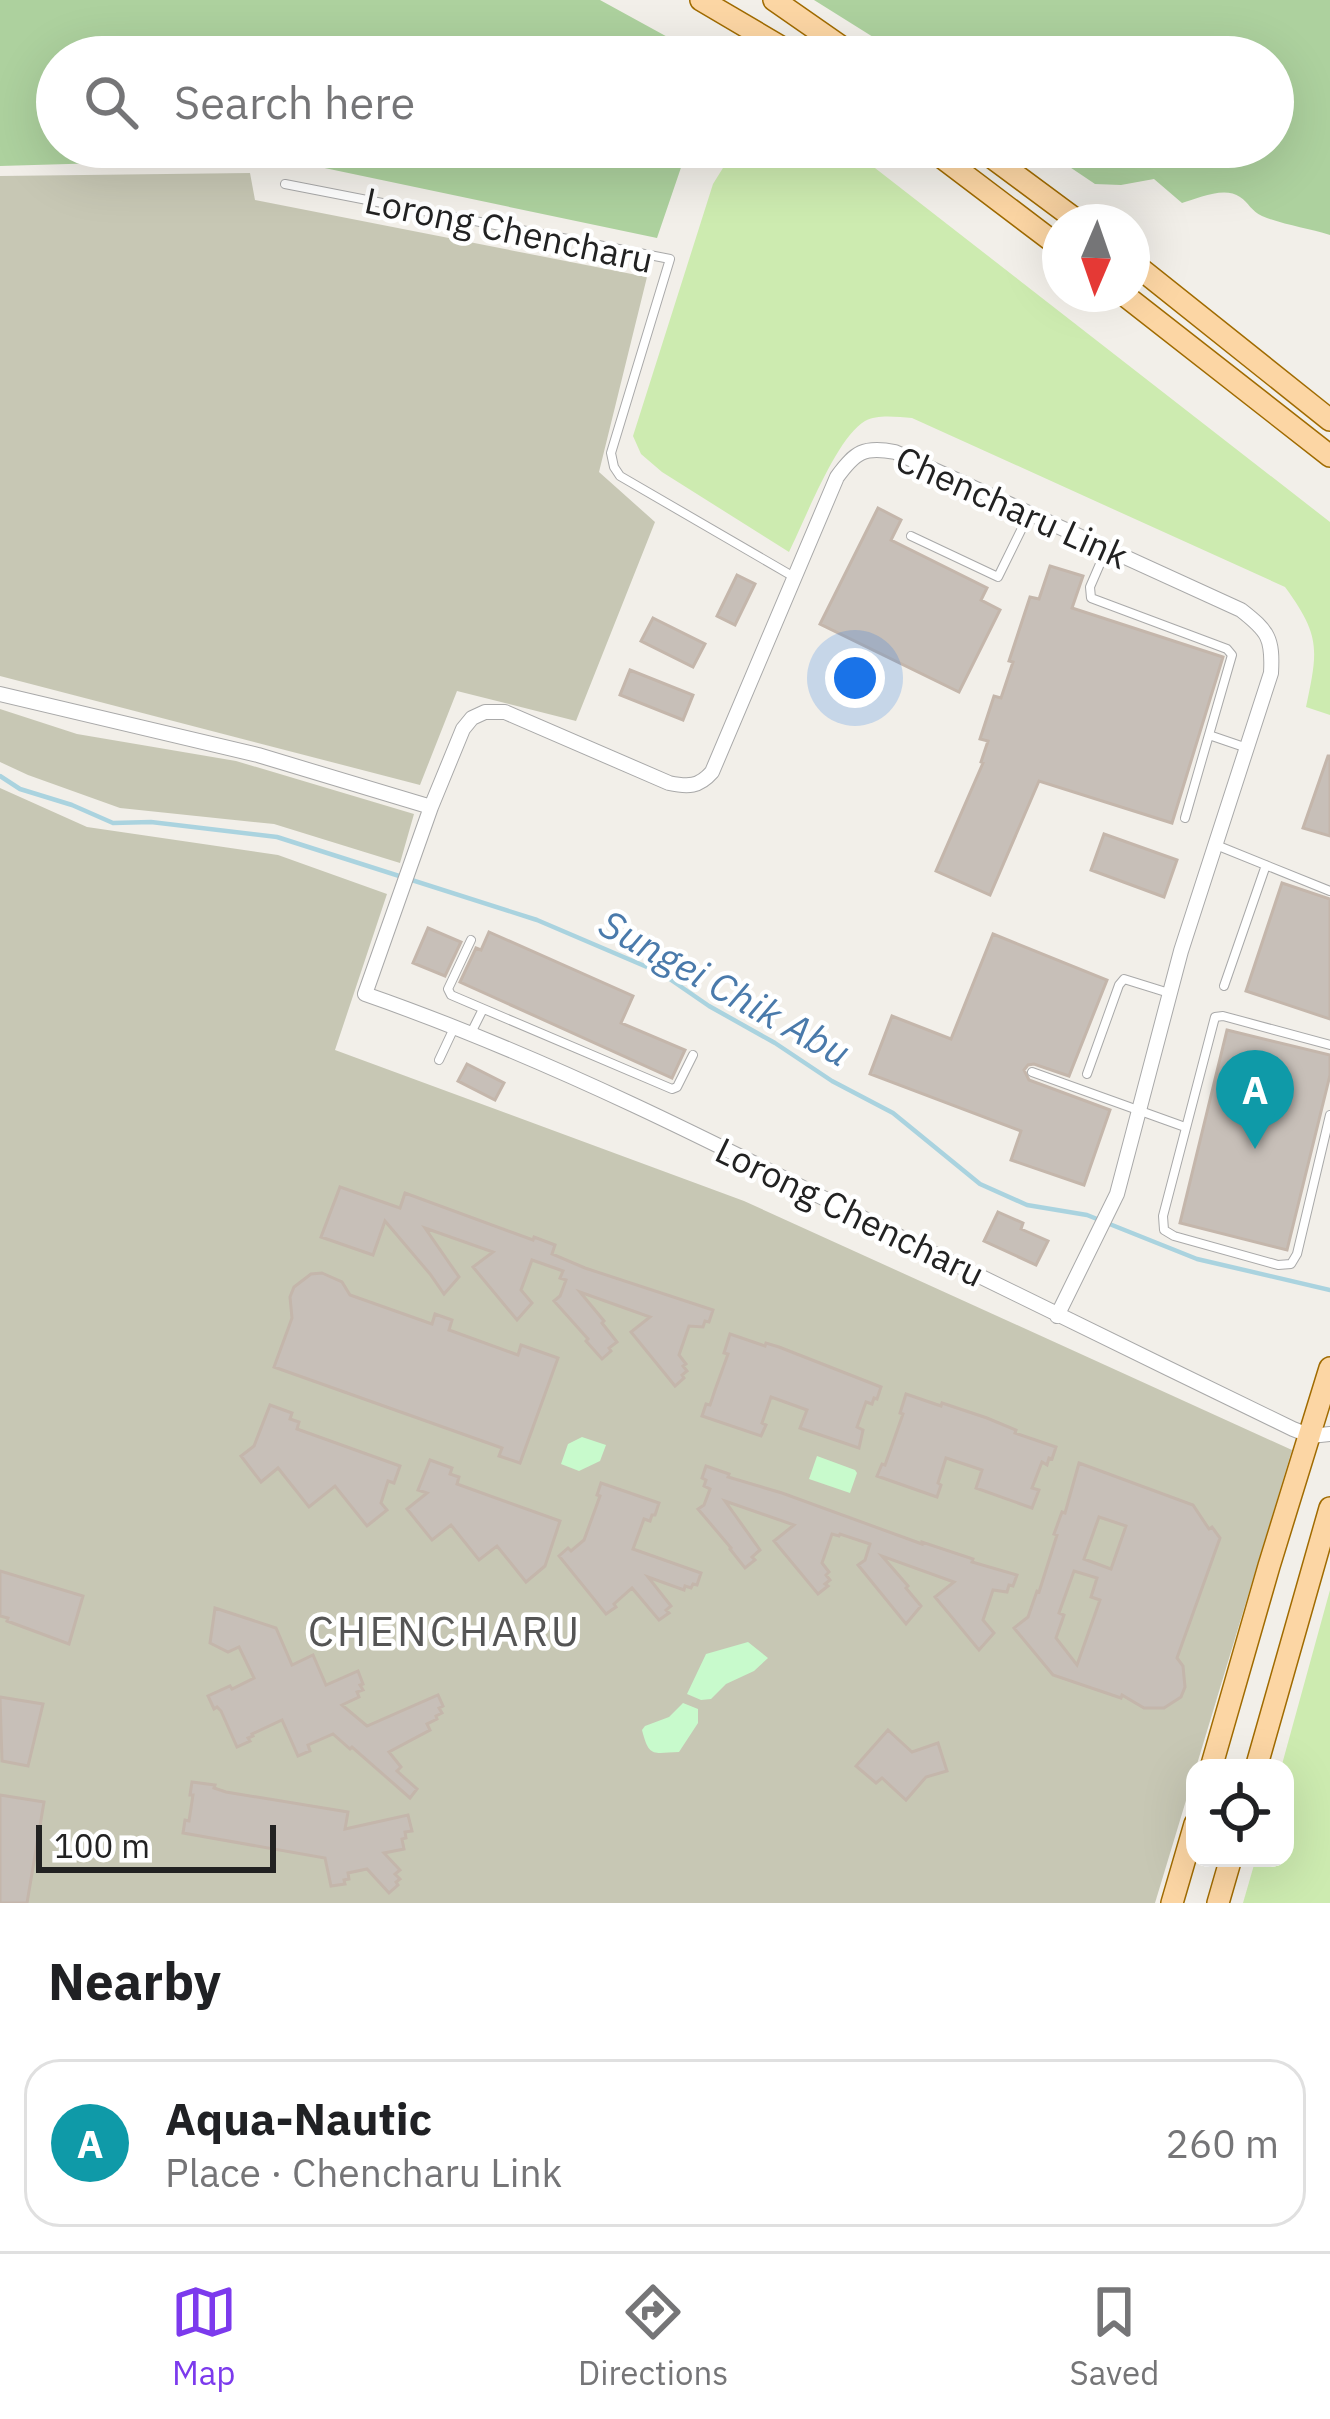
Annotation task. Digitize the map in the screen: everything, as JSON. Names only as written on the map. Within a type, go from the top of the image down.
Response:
[{"type":"main road","points":[[700,0],[762,36]]},
{"type":"main road","points":[[774,0],[826,36]]},
{"type":"main road","points":[[956,168],[1042,233]]},
{"type":"main road","points":[[1006,168],[1055,204]]},
{"type":"main road","points":[[1150,276],[1330,420]]},
{"type":"main road","points":[[1147,312],[1330,456]]},
{"type":"main road","points":[[1214,1759],[1269,1566],[1320,1435],[1330,1368]]},
{"type":"main road","points":[[1259,1759],[1330,1508]]},
{"type":"main road","points":[[1172,1903],[1186,1855]]},
{"type":"main road","points":[[1218,1903],[1228,1867]]},
{"type":"street","name":"Chencharu Link","points":[[365,994],[431,807],[472,718],[506,712],[669,784],[694,786],[705,780],[837,477],[862,452],[877,448],[895,452],[1241,610],[1264,627],[1271,641],[1271,673],[1170,993],[1114,1203],[1057,1316]]},
{"type":"street","points":[[0,694],[258,755],[431,807]]},
{"type":"street","name":"Lorong Chencharu","points":[[365,994],[471,1033],[745,1158],[1057,1316],[1320,1435]]},
{"type":"lane","name":"Lorong Chencharu","points":[[285,184],[670,259],[611,453],[614,467],[620,476],[795,578]]},
{"type":"lane","points":[[910,536],[998,577],[1029,514]]},
{"type":"lane","points":[[1107,548],[1090,587],[1091,598],[1230,652],[1232,662],[1185,818]]},
{"type":"lane","points":[[1209,735],[1248,748]]},
{"type":"lane","points":[[1216,845],[1330,891]]},
{"type":"lane","points":[[1224,986],[1266,866]]},
{"type":"lane","points":[[471,940],[448,994],[672,1089],[693,1055]]},
{"type":"lane","points":[[1087,1073],[1124,979],[1170,993]]},
{"type":"lane","points":[[471,1033],[483,1009]]},
{"type":"lane","points":[[1329,1041],[1215,1017],[1163,1216],[1164,1229],[1174,1236],[1286,1266],[1295,1260],[1330,1115]]},
{"type":"lane","points":[[439,1060],[454,1027]]},
{"type":"lane","points":[[1032,1072],[1185,1127]]},
{"type":"shaded area","points":[[250,173],[255,200],[647,277],[599,472],[655,522],[576,721],[457,691],[420,785],[0,676],[0,176]]},
{"type":"shaded area","points":[[0,709],[77,734],[236,761],[414,814],[400,863],[274,824],[120,808],[28,775],[0,762]]},
{"type":"shaded area","points":[[0,788],[87,827],[278,855],[387,894],[335,1050],[744,1201],[1292,1450],[1199,1759],[1186,1759],[1186,1800],[1155,1903],[0,1903]]},
{"type":"green space","points":[[0,0],[600,0],[666,36],[36,36],[36,165],[0,166]]},
{"type":"green space","points":[[814,0],[1330,0],[1330,235],[1262,216],[1234,194],[1211,194],[1182,203],[1154,179],[1095,184],[1071,168],[1294,168],[1294,36],[871,36]]},
{"type":"green space","points":[[324,168],[681,168],[657,238]]},
{"type":"green space","points":[[723,168],[875,168],[1042,298],[1042,312],[1060,312],[1330,522],[1330,715],[1306,707],[1314,644],[1305,618],[1285,587],[912,418],[876,417],[854,430],[832,461],[789,552],[662,472],[641,454],[633,436],[713,184]]},
{"type":"green space","points":[[582,1437],[606,1445],[600,1461],[579,1471],[561,1464],[568,1444]]},
{"type":"green space","points":[[817,1456],[855,1470],[850,1493],[809,1479]]},
{"type":"green space","points":[[1330,1590],[1330,1903],[1243,1903],[1253,1867],[1294,1867],[1294,1759],[1283,1759]]},
{"type":"green space","points":[[748,1642],[768,1658],[754,1671],[726,1684],[711,1699],[687,1694],[706,1654]]},
{"type":"green space","points":[[683,1703],[698,1709],[698,1723],[679,1752],[653,1752],[642,1730],[669,1717]]},
{"type":"building","points":[[878,508],[901,520],[891,540],[987,588],[981,600],[1000,610],[959,692],[820,624]]},
{"type":"building","points":[[1050,566],[1083,576],[1072,608],[1223,657],[1172,823],[1039,781],[990,895],[936,871],[983,763],[988,741],[980,739],[994,696],[1001,698],[1030,597],[1039,599]]},
{"type":"building","points":[[737,575],[755,584],[735,625],[717,616]]},
{"type":"building","points":[[653,618],[705,644],[693,667],[641,641]]},
{"type":"building","points":[[630,670],[693,695],[683,720],[620,695]]},
{"type":"building","points":[[1330,756],[1330,836],[1303,828]]},
{"type":"building","points":[[1104,834],[1177,860],[1164,897],[1091,870]]},
{"type":"building","points":[[1282,883],[1330,899],[1330,1019],[1246,991]]},
{"type":"building","points":[[428,928],[461,942],[445,976],[413,963]]},
{"type":"building","points":[[489,932],[633,996],[621,1023],[685,1050],[672,1078],[460,982]]},
{"type":"building","points":[[993,934],[1107,980],[1069,1076],[1034,1064],[1024,1070],[1029,1080],[1110,1110],[1084,1185],[1011,1160],[1021,1131],[870,1074],[892,1016],[951,1039]]},
{"type":"building","points":[[1227,1030],[1330,1055],[1330,1075],[1287,1250],[1180,1223]]},
{"type":"building","points":[[467,1064],[504,1083],[495,1100],[458,1081]]},
{"type":"building","points":[[340,1187],[400,1208],[405,1193],[555,1245],[552,1254],[585,1268],[713,1310],[703,1327],[689,1326],[679,1355],[686,1364],[684,1378],[675,1386],[631,1332],[650,1317],[580,1292],[617,1342],[602,1359],[554,1301],[566,1280],[560,1278],[563,1271],[532,1260],[521,1290],[532,1303],[517,1320],[473,1267],[493,1252],[425,1228],[459,1277],[444,1294],[385,1221],[373,1255],[321,1237]]},
{"type":"building","points":[[998,1212],[1048,1241],[1036,1265],[984,1241]]},
{"type":"building","points":[[322,1273],[342,1282],[350,1295],[432,1324],[435,1314],[452,1320],[449,1330],[518,1355],[521,1345],[558,1358],[520,1463],[499,1456],[502,1448],[274,1367],[292,1318],[294,1287],[311,1274]]},
{"type":"building","points":[[730,1334],[779,1347],[881,1387],[877,1399],[866,1402],[862,1413],[857,1427],[863,1430],[859,1448],[800,1428],[807,1410],[771,1397],[761,1436],[702,1416],[728,1354],[724,1353]]},
{"type":"building","points":[[906,1394],[987,1418],[1056,1447],[1047,1465],[1042,1462],[1032,1488],[1039,1490],[1032,1508],[976,1488],[982,1470],[946,1458],[937,1497],[877,1476],[885,1465]]},
{"type":"building","points":[[270,1405],[292,1413],[290,1419],[299,1422],[297,1429],[400,1466],[394,1483],[388,1481],[381,1503],[387,1510],[367,1526],[335,1486],[309,1507],[278,1468],[261,1482],[241,1456],[254,1446]]},
{"type":"building","points":[[430,1460],[452,1468],[450,1474],[459,1477],[457,1484],[560,1521],[545,1566],[526,1582],[497,1546],[479,1560],[451,1525],[432,1540],[407,1509],[427,1493],[418,1490]]},
{"type":"building","points":[[1079,1463],[1193,1505],[1220,1538],[1177,1658],[1183,1666],[1185,1687],[1181,1697],[1164,1708],[1144,1708],[1122,1695],[1053,1675],[1014,1628],[1028,1617]],"holes":[[[1099,1517],[1126,1526],[1111,1569],[1084,1559]],[[1074,1571],[1097,1578],[1091,1597],[1100,1600],[1077,1665],[1056,1638]]]},
{"type":"building","points":[[706,1466],[1017,1575],[1007,1592],[993,1590],[983,1620],[994,1633],[979,1650],[935,1597],[954,1582],[882,1556],[921,1606],[906,1624],[858,1565],[870,1544],[840,1534],[832,1534],[822,1563],[830,1580],[818,1594],[774,1541],[794,1525],[725,1501],[760,1550],[745,1568],[698,1509],[710,1489],[702,1478]]},
{"type":"building","points":[[601,1483],[659,1503],[650,1521],[644,1519],[633,1549],[701,1573],[697,1585],[684,1590],[648,1577],[671,1606],[659,1620],[632,1588],[606,1614],[559,1556],[584,1540]]},
{"type":"building","points":[[0,1571],[83,1596],[69,1644],[0,1616]]},
{"type":"building","points":[[215,1608],[276,1628],[292,1665],[313,1655],[326,1685],[358,1671],[363,1690],[342,1705],[367,1726],[438,1695],[442,1713],[427,1724],[430,1730],[389,1752],[401,1767],[397,1771],[417,1789],[410,1798],[333,1734],[308,1745],[310,1751],[298,1756],[282,1720],[237,1747],[221,1711],[214,1709],[208,1696],[254,1678],[239,1647],[228,1652],[210,1643]]},
{"type":"building","points":[[0,1697],[43,1704],[28,1766],[2,1761]]},
{"type":"building","points":[[888,1730],[912,1752],[938,1743],[947,1771],[926,1777],[906,1800],[882,1778],[876,1783],[856,1766]]},
{"type":"building","points":[[192,1782],[348,1812],[345,1829],[408,1815],[412,1831],[405,1832],[404,1849],[384,1853],[400,1870],[395,1874],[398,1885],[389,1893],[367,1869],[348,1873],[345,1884],[331,1886],[325,1858],[183,1833],[185,1820],[189,1821]]},
{"type":"building","points":[[0,1795],[44,1802],[27,1903],[0,1903]]},
{"type":"waterway","name":"Sungei Chik Abu","points":[[0,776],[20,789],[113,823],[151,822],[277,837],[537,920],[661,973],[832,1081],[893,1113],[980,1184],[1027,1205],[1087,1215],[1197,1259],[1330,1290]]},
{"type":"place","name":"Aqua-Nautic","points":[[1255,1149]]},
{"type":"district","name":"CHENCHARU","points":[[445,1631]]}]
